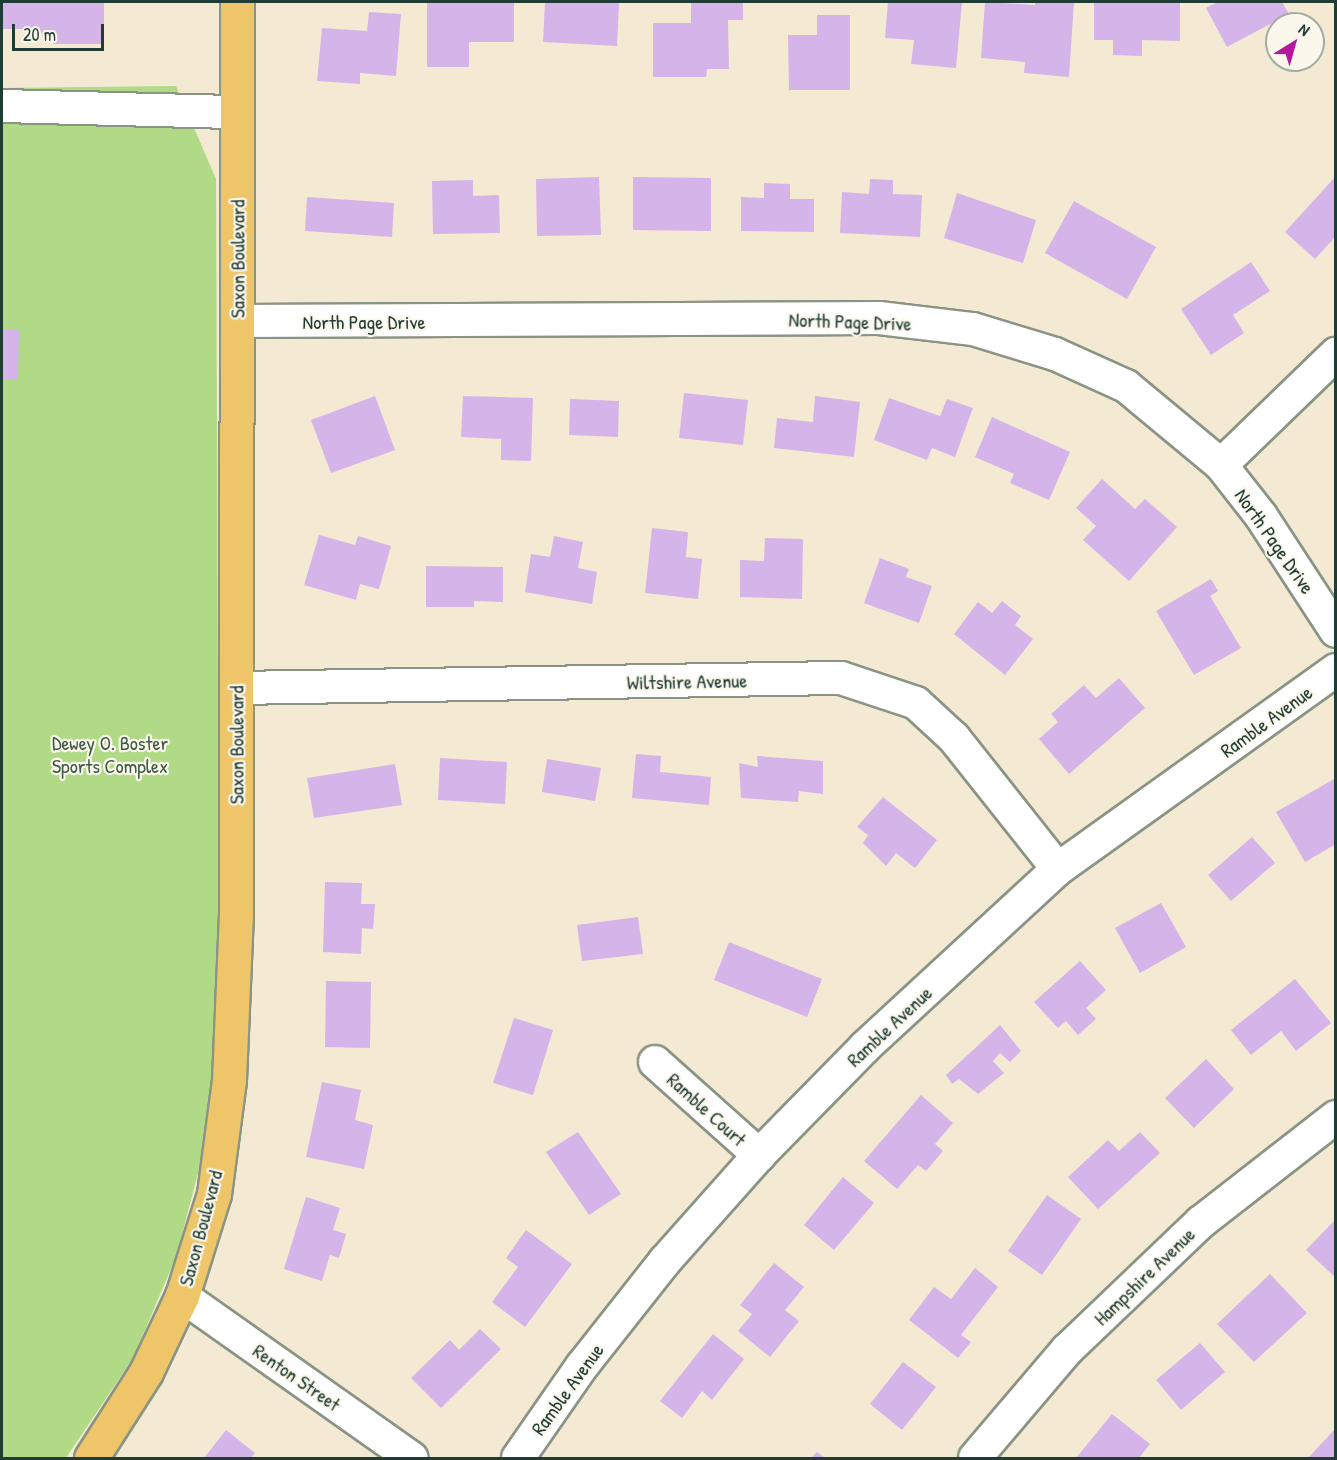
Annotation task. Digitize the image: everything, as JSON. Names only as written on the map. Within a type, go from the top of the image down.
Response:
[{"type":"main road","name":"Saxon Boulevard","points":[[91,1458],[146,1372],[182,1296],[214,1194],[229,1080],[236,916],[237,2]]},
{"type":"street","points":[[2,106],[237,112]]},
{"type":"street","name":"North Page Drive","points":[[237,321],[879,318],[973,329],[1055,354],[1126,386],[1221,465],[1261,516],[1335,631]]},
{"type":"street","points":[[1221,465],[1335,354]]},
{"type":"street","name":"Ramble Avenue","points":[[518,1458],[582,1366],[665,1261],[759,1155],[864,1047],[1058,869],[1335,670]]},
{"type":"street","name":"Wiltshire Avenue","points":[[236,688],[842,678],[916,703],[954,738],[1058,869]]},
{"type":"street","name":"Ramble Court","points":[[655,1062],[759,1155]]},
{"type":"street","name":"Hampshire Avenue","points":[[975,1458],[1067,1350],[1192,1230],[1335,1117]]},
{"type":"street","name":"Renton Street","points":[[182,1296],[412,1458]]},
{"type":"green space","name":"Dewey O. Boster Sports Complex","points":[[176,86],[216,179],[219,955],[208,1135],[176,1257],[133,1358],[66,1458],[2,1458],[2,88]]},
{"type":"building","points":[[2,2],[104,2],[104,44],[53,44],[53,34],[42,34],[38,29],[2,29]]},
{"type":"building","points":[[427,2],[514,2],[514,42],[469,42],[469,67],[427,67]]},
{"type":"building","points":[[545,2],[619,3],[617,46],[543,42]]},
{"type":"building","points":[[691,2],[743,2],[743,20],[728,20],[729,69],[707,69],[706,77],[653,77],[653,23],[691,23]]},
{"type":"building","points":[[888,2],[962,2],[956,68],[911,64],[914,40],[885,38]]},
{"type":"building","points":[[985,2],[1035,5],[1035,2],[1074,2],[1069,77],[1024,73],[1025,62],[981,58]]},
{"type":"building","points":[[1094,2],[1180,2],[1180,41],[1142,40],[1142,56],[1113,55],[1113,40],[1094,40]]},
{"type":"building","points":[[1218,2],[1282,2],[1288,12],[1265,12],[1265,27],[1227,47],[1206,8]]},
{"type":"building","points":[[369,12],[401,14],[396,76],[360,73],[360,84],[317,81],[322,28],[367,31]]},
{"type":"building","points":[[817,15],[850,15],[850,90],[789,90],[788,35],[817,35]]},
{"type":"building","points":[[1336,176],[1336,236],[1315,259],[1285,232]]},
{"type":"building","points":[[599,177],[601,235],[537,236],[536,179]]},
{"type":"building","points":[[633,177],[711,178],[711,231],[633,230]]},
{"type":"building","points":[[870,179],[893,180],[893,194],[922,195],[920,237],[840,233],[842,192],[869,194]]},
{"type":"building","points":[[473,180],[473,196],[499,195],[500,233],[433,234],[432,181]]},
{"type":"building","points":[[764,183],[790,184],[790,199],[814,199],[814,232],[741,231],[741,197],[764,198]]},
{"type":"building","points":[[957,193],[1036,220],[1023,263],[944,238]]},
{"type":"building","points":[[307,197],[394,203],[392,237],[305,231]]},
{"type":"building","points":[[1074,201],[1156,247],[1127,299],[1045,253]]},
{"type":"building","points":[[1251,262],[1270,291],[1233,315],[1244,333],[1211,355],[1181,309]]},
{"type":"building","points":[[2,329],[19,330],[18,379],[2,379]]},
{"type":"building","points":[[684,393],[748,400],[743,445],[679,438]]},
{"type":"building","points":[[375,396],[395,450],[331,473],[311,420]]},
{"type":"building","points":[[463,396],[533,398],[531,461],[501,460],[501,439],[461,437]]},
{"type":"building","points":[[815,396],[860,402],[854,457],[774,448],[777,418],[813,422]]},
{"type":"building","points":[[889,398],[940,416],[947,399],[973,408],[955,457],[932,448],[927,460],[874,440]]},
{"type":"building","points":[[570,399],[619,401],[618,437],[569,435]]},
{"type":"building","points":[[992,417],[1070,452],[1049,500],[1010,483],[1014,474],[975,457]]},
{"type":"building","points":[[1102,479],[1135,509],[1145,499],[1177,527],[1129,581],[1083,540],[1096,526],[1076,508]]},
{"type":"building","points":[[652,528],[688,532],[686,557],[702,559],[698,599],[645,593]]},
{"type":"building","points":[[319,535],[355,545],[358,536],[391,546],[379,589],[360,584],[356,600],[304,585]]},
{"type":"building","points":[[554,536],[583,542],[578,568],[597,572],[592,604],[525,592],[531,554],[550,557]]},
{"type":"building","points":[[765,538],[803,539],[802,599],[740,597],[740,560],[764,561]]},
{"type":"building","points":[[880,558],[909,569],[906,577],[932,586],[919,623],[864,603]]},
{"type":"building","points":[[426,566],[503,567],[503,602],[474,601],[474,607],[426,607]]},
{"type":"building","points":[[1211,579],[1218,591],[1210,596],[1241,648],[1194,675],[1156,611]]},
{"type":"building","points":[[1002,601],[1021,616],[1015,625],[1033,639],[1005,675],[954,634],[978,602],[992,613]]},
{"type":"building","points":[[1119,678],[1145,708],[1069,774],[1039,739],[1058,722],[1051,714],[1084,685],[1096,698]]},
{"type":"building","points":[[636,754],[661,756],[660,772],[711,777],[709,805],[632,798]]},
{"type":"building","points":[[757,756],[823,761],[823,794],[799,791],[798,802],[741,798],[739,763],[758,767]]},
{"type":"building","points":[[440,758],[507,762],[505,804],[438,800]]},
{"type":"building","points":[[547,759],[601,768],[595,801],[542,792]]},
{"type":"building","points":[[395,764],[402,805],[314,818],[307,778]]},
{"type":"building","points":[[1336,778],[1336,844],[1305,862],[1276,812]]},
{"type":"building","points":[[883,797],[937,840],[915,868],[896,853],[886,866],[863,843],[868,835],[857,827]]},
{"type":"building","points":[[1252,837],[1275,863],[1231,901],[1208,875]]},
{"type":"building","points":[[325,882],[362,883],[361,904],[375,904],[373,929],[362,928],[361,954],[323,952]]},
{"type":"building","points":[[1161,903],[1186,947],[1140,973],[1115,928]]},
{"type":"building","points":[[638,917],[643,954],[582,961],[577,925]]},
{"type":"building","points":[[729,942],[822,979],[807,1017],[714,980]]},
{"type":"building","points":[[1080,961],[1106,990],[1086,1008],[1096,1019],[1078,1035],[1066,1021],[1058,1028],[1034,1002]]},
{"type":"building","points":[[1295,979],[1331,1023],[1296,1051],[1281,1031],[1251,1055],[1231,1030]]},
{"type":"building","points":[[326,981],[371,982],[370,1048],[325,1047]]},
{"type":"building","points":[[514,1018],[553,1030],[533,1095],[493,1083]]},
{"type":"building","points":[[1000,1025],[1021,1051],[1010,1062],[1000,1053],[993,1061],[1004,1073],[978,1094],[959,1079],[952,1084],[946,1075]]},
{"type":"building","points":[[1206,1059],[1234,1089],[1194,1128],[1165,1098]]},
{"type":"building","points":[[322,1082],[361,1090],[355,1120],[373,1125],[364,1169],[306,1157]]},
{"type":"building","points":[[921,1095],[953,1123],[935,1144],[943,1151],[926,1171],[918,1165],[897,1189],[864,1161]]},
{"type":"building","points":[[578,1132],[621,1194],[589,1215],[546,1152]]},
{"type":"building","points":[[1140,1132],[1160,1153],[1098,1209],[1068,1177],[1108,1140],[1119,1151]]},
{"type":"building","points":[[843,1177],[874,1203],[834,1250],[804,1225]]},
{"type":"building","points":[[1047,1195],[1081,1219],[1042,1275],[1008,1251]]},
{"type":"building","points":[[306,1197],[340,1208],[333,1230],[346,1234],[339,1258],[330,1255],[322,1281],[284,1269]]},
{"type":"building","points":[[1336,1219],[1336,1278],[1306,1250]]},
{"type":"building","points":[[526,1230],[572,1264],[525,1327],[492,1302],[518,1267],[506,1258]]},
{"type":"building","points":[[774,1263],[804,1287],[785,1310],[799,1321],[770,1357],[738,1331],[752,1314],[740,1305]]},
{"type":"building","points":[[975,1268],[998,1287],[961,1335],[971,1342],[958,1358],[909,1320],[934,1287],[951,1299]]},
{"type":"building","points":[[1270,1274],[1307,1313],[1254,1362],[1217,1324]]},
{"type":"building","points":[[480,1329],[501,1349],[441,1408],[411,1378],[450,1340],[459,1350]]},
{"type":"building","points":[[713,1334],[744,1359],[712,1400],[702,1391],[682,1418],[660,1401]]},
{"type":"building","points":[[1200,1343],[1225,1372],[1181,1410],[1156,1380]]},
{"type":"building","points":[[903,1362],[936,1387],[902,1430],[870,1404]]},
{"type":"building","points":[[1112,1414],[1150,1444],[1139,1458],[1076,1458]]},
{"type":"building","points":[[1336,1428],[1336,1458],[1308,1458]]},
{"type":"building","points":[[226,1430],[255,1453],[251,1458],[204,1458]]},
{"type":"building","points":[[817,1452],[825,1458],[811,1458]]}]
